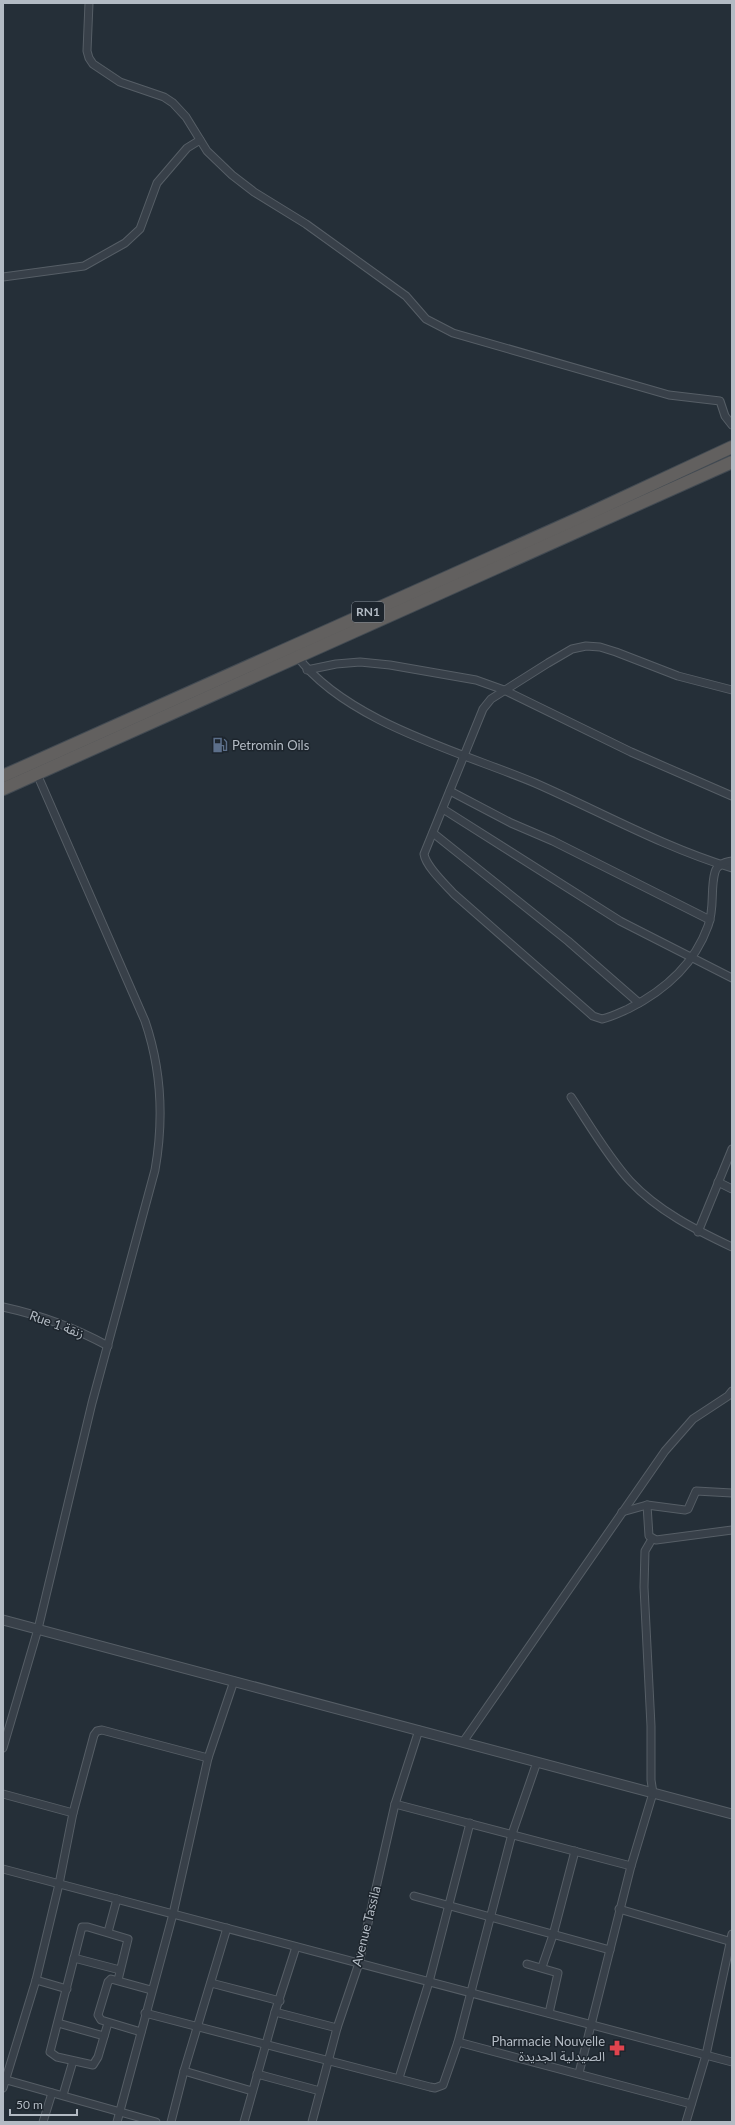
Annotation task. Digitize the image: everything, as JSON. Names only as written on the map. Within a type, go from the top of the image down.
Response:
[{"type":"highway","name":"RN1","points":[[3,776],[584,516],[732,447]]},
{"type":"highway","name":"RN1","points":[[3,789],[732,462]]},
{"type":"street","points":[[89,3],[87,51],[89,58],[94,64],[120,82],[164,97],[173,103],[186,117],[207,151],[243,183],[306,224],[406,296],[421,315],[439,328],[656,392],[686,398],[720,401],[725,416],[732,425]]},
{"type":"street","points":[[3,277],[84,266],[125,243],[140,228],[157,183],[187,148],[200,140]]},
{"type":"street","points":[[732,690],[678,676],[600,647],[586,646],[572,649],[504,690],[491,699],[483,709],[426,849],[425,858],[440,880],[454,894],[593,1016],[599,1019],[608,1018],[639,1003],[670,982],[691,959],[701,944],[710,920],[715,872],[720,866],[732,861]]},
{"type":"street","points":[[297,656],[307,670],[320,682],[359,709],[421,739],[535,784],[671,847],[720,866],[732,868]]},
{"type":"street","points":[[307,670],[336,664],[360,662],[390,665],[476,680],[504,690],[631,752],[732,796]]},
{"type":"street","points":[[3,1748],[38,1629],[92,1403],[155,1170],[159,1146],[161,1105],[160,1081],[154,1048],[145,1021],[37,774]]},
{"type":"street","points":[[450,791],[511,823],[559,844],[710,920]]},
{"type":"street","points":[[443,809],[620,922],[691,959],[732,978]]},
{"type":"street","points":[[433,833],[568,941],[639,1003]]},
{"type":"street","points":[[571,1096],[630,1181],[661,1207],[698,1232],[732,1247]]},
{"type":"street","points":[[698,1232],[732,1149]]},
{"type":"street","points":[[718,1182],[732,1189]]},
{"type":"street","name":"Rue 1 زنقة","points":[[3,1307],[52,1321],[90,1336],[108,1346]]},
{"type":"street","points":[[463,1742],[665,1451],[693,1419],[728,1396],[732,1391]]},
{"type":"street","points":[[622,1512],[648,1505],[685,1510],[688,1509],[696,1491],[732,1493]]},
{"type":"street","points":[[648,1505],[649,1530],[652,1539]]},
{"type":"street","points":[[652,1539],[656,1540],[732,1530]]},
{"type":"street","points":[[579,2073],[592,2025],[619,1909],[653,1792],[651,1780],[651,1726],[644,1586],[644,1551],[652,1539]]},
{"type":"street","points":[[3,1620],[732,1814]]},
{"type":"street","points":[[116,2122],[173,1914],[208,1758],[234,1682]]},
{"type":"street","name":"Avenue Tassila","points":[[312,2122],[337,2028],[359,1963],[395,1804],[419,1730]]},
{"type":"street","points":[[3,2088],[4,2079],[36,1980],[59,1884],[73,1813],[97,1731],[111,1732],[208,1758]]},
{"type":"street","points":[[145,2013],[435,2088],[443,2085],[458,2042],[472,1993],[512,1834],[537,1762]]},
{"type":"street","points":[[3,1794],[73,1813]]},
{"type":"street","points":[[395,1804],[631,1866]]},
{"type":"street","points":[[399,2078],[429,1982],[470,1823]]},
{"type":"street","points":[[542,1967],[553,1935],[575,1851]]},
{"type":"street","points":[[3,1869],[732,2062]]},
{"type":"street","points":[[414,1896],[610,1950]]},
{"type":"street","points":[[108,1932],[117,1899]]},
{"type":"street","points":[[619,1909],[731,1939],[706,2055],[686,2122]]},
{"type":"street","points":[[108,2023],[95,2063],[89,2065],[57,2057],[50,2052],[82,1927],[108,1932],[125,1937],[128,1940],[118,1980]]},
{"type":"street","points":[[171,2122],[184,2071],[227,1928]]},
{"type":"street","points":[[244,2122],[257,2074],[267,2045],[275,2012],[280,2001],[296,1947]]},
{"type":"street","points":[[74,1958],[120,1970]]},
{"type":"street","points":[[527,1964],[542,1967],[558,1975],[549,2013]]},
{"type":"street","points":[[141,2032],[108,2023],[101,2020],[98,2015],[108,1982],[111,1979],[151,1990]]},
{"type":"street","points":[[36,1980],[67,1989]]},
{"type":"street","points":[[211,1982],[280,2001]]},
{"type":"street","points":[[275,2012],[337,2028]]},
{"type":"street","points":[[58,2023],[104,2036]]},
{"type":"street","points":[[458,2042],[691,2104]]},
{"type":"street","points":[[63,2096],[73,2061]]},
{"type":"street","points":[[184,2071],[252,2091]]},
{"type":"street","points":[[257,2074],[320,2091]]},
{"type":"street","points":[[4,2079],[156,2122]]},
{"type":"street","points":[[43,2122],[52,2093]]},
{"type":"place","name":"Petromin Oils","points":[[220,745]]},
{"type":"place","name":"Pharmacie Nouvelle الصيدلية الجديدة","points":[[617,2048]]}]
